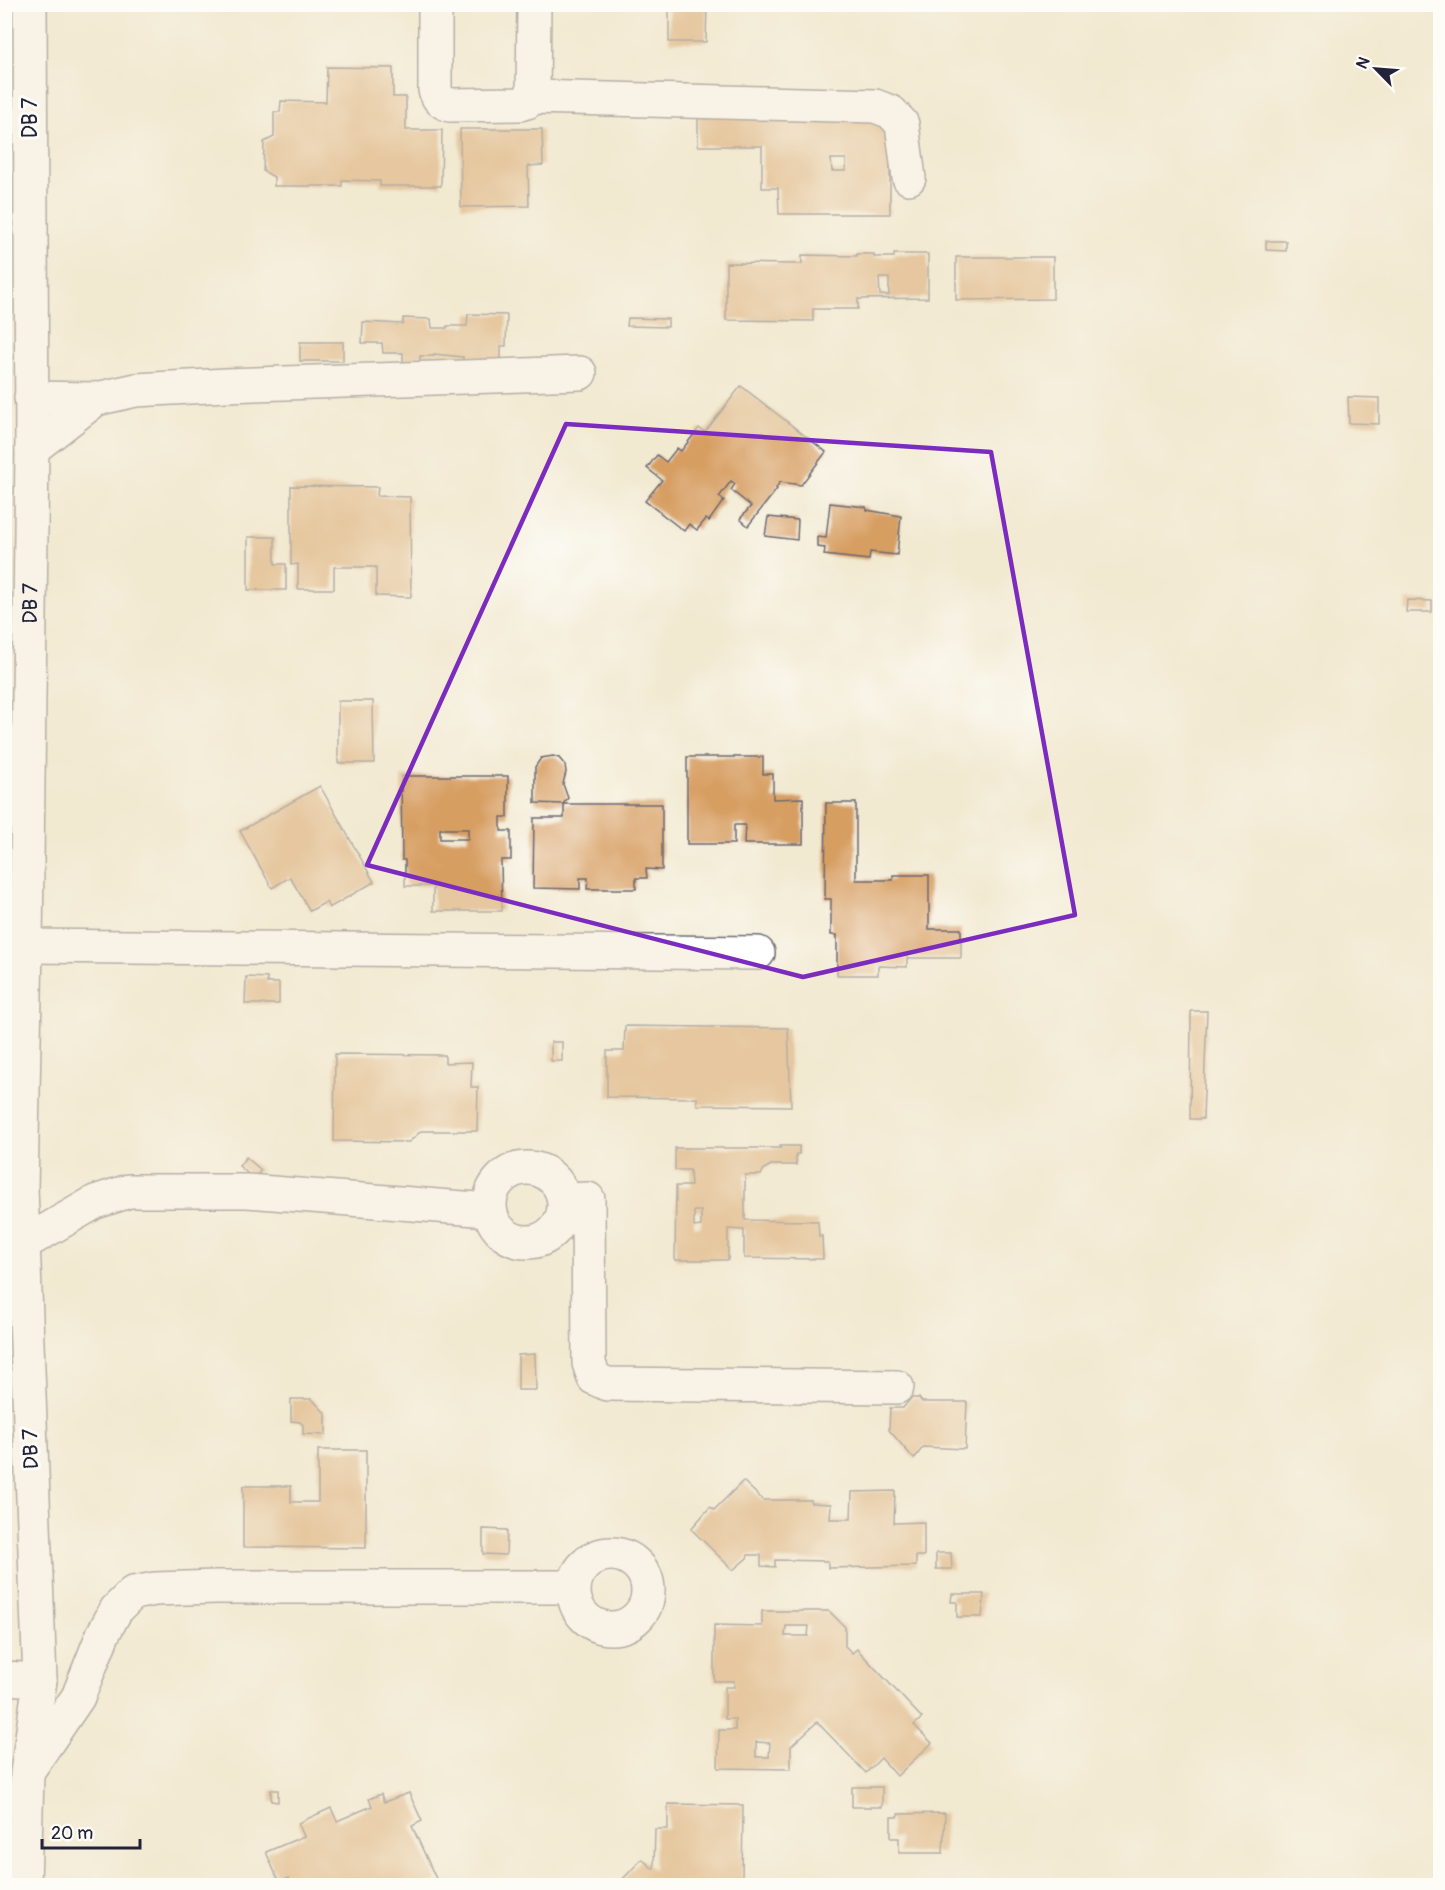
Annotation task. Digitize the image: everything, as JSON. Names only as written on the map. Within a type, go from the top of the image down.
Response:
[{"type":"street","name":"DB 7","points":[[24,1886],[27,1773],[40,1680],[23,1244],[13,1189],[15,997],[26,946],[32,449],[30,4]]},
{"type":"street","points":[[435,4],[435,90],[437,98],[442,103],[450,105],[520,104],[533,97],[875,106],[891,112],[903,124],[909,178]]},
{"type":"street","points":[[533,97],[534,4]]},
{"type":"street","points":[[31,398],[96,399],[136,390],[226,385],[580,373]]},
{"type":"street","points":[[32,449],[96,399]]},
{"type":"street","points":[[26,946],[758,953]]},
{"type":"street","points":[[522,1167],[542,1170],[557,1182],[565,1200],[562,1219],[550,1235],[532,1242],[513,1240],[497,1228],[489,1210],[492,1191],[504,1175],[522,1167]]},
{"type":"street","points":[[23,1244],[95,1202],[129,1191],[247,1191],[489,1210]]},
{"type":"street","points":[[565,1200],[588,1199],[589,1363],[594,1377],[607,1384],[897,1386]]},
{"type":"street","points":[[27,1773],[78,1697],[103,1634],[116,1610],[133,1593],[155,1589],[216,1587],[574,1587]]},
{"type":"street","points":[[4,1678],[40,1680]]},
{"type":"highlighted area","points":[[566,424],[991,452],[1075,915],[803,977],[367,865]]},
{"type":"building","points":[[669,4],[707,4],[706,42],[669,42]]},
{"type":"building","points":[[327,67],[393,68],[393,97],[406,97],[406,130],[442,130],[441,186],[380,186],[380,181],[342,180],[342,186],[274,186],[274,177],[263,171],[264,142],[274,137],[274,112],[280,112],[281,101],[326,102]]},
{"type":"building","points":[[698,106],[890,117],[890,214],[779,214],[778,188],[762,188],[762,146],[698,146]],"holes":[[[831,159],[846,159],[846,171],[832,171]]]},
{"type":"building","points":[[460,129],[542,129],[543,165],[528,166],[529,206],[461,207]]},
{"type":"building","points":[[1266,241],[1286,241],[1286,251],[1266,250]]},
{"type":"building","points":[[857,254],[874,254],[874,257],[894,257],[894,254],[928,254],[928,298],[858,299],[858,309],[813,309],[813,321],[726,320],[726,263],[802,264],[802,255],[857,256]],"holes":[[[879,278],[889,278],[889,295],[880,295]]]},
{"type":"building","points":[[956,257],[1053,257],[1053,299],[956,300]]},
{"type":"building","points":[[468,314],[507,315],[506,346],[501,346],[501,364],[463,364],[463,357],[434,354],[434,356],[420,356],[420,365],[403,365],[403,353],[383,353],[382,343],[362,343],[363,322],[403,324],[403,318],[431,319],[432,328],[447,328],[447,326],[467,326]]},
{"type":"building","points":[[628,318],[668,319],[668,327],[627,326]]},
{"type":"building","points":[[300,342],[343,342],[343,361],[300,361]]},
{"type":"building","points":[[741,386],[826,452],[801,485],[780,482],[748,526],[740,519],[751,506],[731,490],[735,484],[731,481],[719,497],[724,500],[709,521],[706,519],[697,530],[689,524],[684,531],[645,501],[662,480],[647,468],[657,455],[666,462],[677,448],[681,451],[699,428],[705,432]]},
{"type":"building","points":[[1348,397],[1379,398],[1379,424],[1349,423]]},
{"type":"building","points":[[291,486],[378,487],[377,496],[410,497],[411,597],[376,596],[376,567],[334,567],[334,589],[298,589],[298,564],[291,565]]},
{"type":"building","points":[[830,503],[866,507],[867,510],[901,516],[897,555],[870,552],[869,560],[824,555],[825,548],[817,547],[817,537],[826,538]]},
{"type":"building","points":[[768,517],[798,520],[797,540],[765,536]]},
{"type":"building","points":[[248,537],[275,537],[275,564],[286,564],[286,590],[248,590]]},
{"type":"building","points":[[1407,600],[1432,601],[1432,612],[1406,612]]},
{"type":"building","points":[[338,701],[373,701],[374,763],[338,763]]},
{"type":"building","points":[[553,756],[559,758],[565,765],[563,784],[568,798],[563,804],[535,803],[535,767],[541,758]]},
{"type":"building","points":[[687,757],[763,757],[763,774],[773,774],[773,799],[803,798],[803,844],[744,844],[745,825],[734,825],[734,844],[687,844]]},
{"type":"building","points":[[401,776],[508,776],[508,817],[501,817],[501,831],[511,831],[511,860],[501,860],[502,911],[433,911],[433,886],[405,886],[405,860],[402,860]],"holes":[[[440,829],[468,829],[468,839],[440,839]]]},
{"type":"building","points":[[320,786],[374,882],[329,908],[326,902],[310,911],[290,877],[272,888],[240,831]]},
{"type":"building","points":[[826,803],[856,803],[856,880],[893,880],[893,875],[929,875],[929,929],[961,929],[961,958],[907,958],[907,967],[878,966],[878,975],[837,975],[837,935],[831,935],[831,899],[825,899]]},
{"type":"building","points":[[564,804],[662,804],[662,870],[646,869],[647,878],[636,878],[636,889],[587,889],[588,878],[580,878],[580,889],[533,888],[534,818],[564,818]]},
{"type":"building","points":[[246,977],[267,978],[267,983],[279,983],[279,1004],[245,1004]]},
{"type":"building","points":[[1191,1011],[1207,1011],[1203,1119],[1190,1119]]},
{"type":"building","points":[[625,1026],[788,1028],[791,1106],[697,1105],[697,1098],[607,1097],[607,1051],[624,1051]]},
{"type":"building","points":[[551,1042],[562,1042],[562,1061],[551,1061]]},
{"type":"building","points":[[335,1054],[445,1055],[445,1063],[472,1062],[471,1087],[478,1087],[477,1131],[421,1131],[409,1142],[334,1141]]},
{"type":"building","points":[[780,1146],[799,1146],[796,1165],[771,1165],[764,1169],[761,1175],[745,1175],[745,1220],[818,1221],[819,1237],[822,1236],[823,1259],[744,1258],[744,1230],[728,1229],[728,1260],[675,1260],[676,1186],[691,1186],[690,1170],[675,1170],[675,1148],[781,1148]],"holes":[[[694,1211],[701,1211],[701,1226],[694,1227]]]},
{"type":"building","points":[[246,1157],[261,1170],[254,1179],[239,1166]]},
{"type":"building","points":[[535,1354],[536,1390],[518,1390],[518,1355]]},
{"type":"building","points":[[911,1398],[919,1398],[922,1402],[967,1402],[965,1449],[923,1447],[914,1459],[889,1430],[890,1408],[903,1408]]},
{"type":"building","points":[[291,1399],[312,1399],[326,1414],[326,1435],[303,1434],[303,1425],[300,1422],[291,1421]]},
{"type":"building","points":[[318,1450],[366,1450],[366,1548],[243,1547],[243,1486],[291,1486],[291,1502],[318,1502]]},
{"type":"building","points":[[743,1481],[763,1500],[811,1500],[811,1503],[831,1504],[830,1519],[851,1519],[852,1492],[895,1491],[894,1523],[924,1522],[924,1556],[916,1556],[916,1566],[828,1568],[828,1561],[775,1560],[775,1567],[761,1566],[761,1555],[748,1555],[733,1570],[691,1529],[710,1507],[714,1510]]},
{"type":"building","points":[[483,1529],[507,1530],[506,1555],[483,1554]]},
{"type":"building","points":[[936,1553],[951,1553],[952,1569],[936,1569]]},
{"type":"building","points":[[952,1594],[984,1594],[982,1617],[957,1617],[957,1602],[951,1602]]},
{"type":"building","points":[[762,1611],[829,1611],[845,1627],[845,1646],[852,1653],[857,1649],[922,1718],[914,1725],[932,1743],[897,1776],[881,1758],[866,1773],[817,1722],[791,1746],[791,1769],[718,1768],[719,1730],[735,1730],[735,1719],[725,1719],[725,1687],[734,1687],[734,1681],[714,1681],[714,1625],[762,1626]],"holes":[[[786,1626],[809,1626],[808,1636],[785,1636]],[[756,1742],[770,1743],[769,1757],[756,1757]]]},
{"type":"building","points":[[852,1787],[882,1787],[882,1807],[852,1807]]},
{"type":"building","points":[[271,1790],[278,1790],[278,1802],[271,1801]]},
{"type":"building","points":[[409,1793],[422,1821],[412,1826],[437,1881],[426,1886],[292,1886],[289,1878],[279,1882],[266,1852],[304,1836],[298,1823],[331,1808],[337,1821],[372,1806],[369,1799],[381,1794],[384,1802]]},
{"type":"building","points":[[668,1804],[743,1805],[742,1882],[792,1883],[792,1886],[616,1886],[642,1859],[654,1868],[655,1829],[668,1829]]},
{"type":"building","points":[[945,1813],[943,1853],[899,1853],[899,1838],[891,1838],[891,1817],[898,1817],[898,1814]]}]
